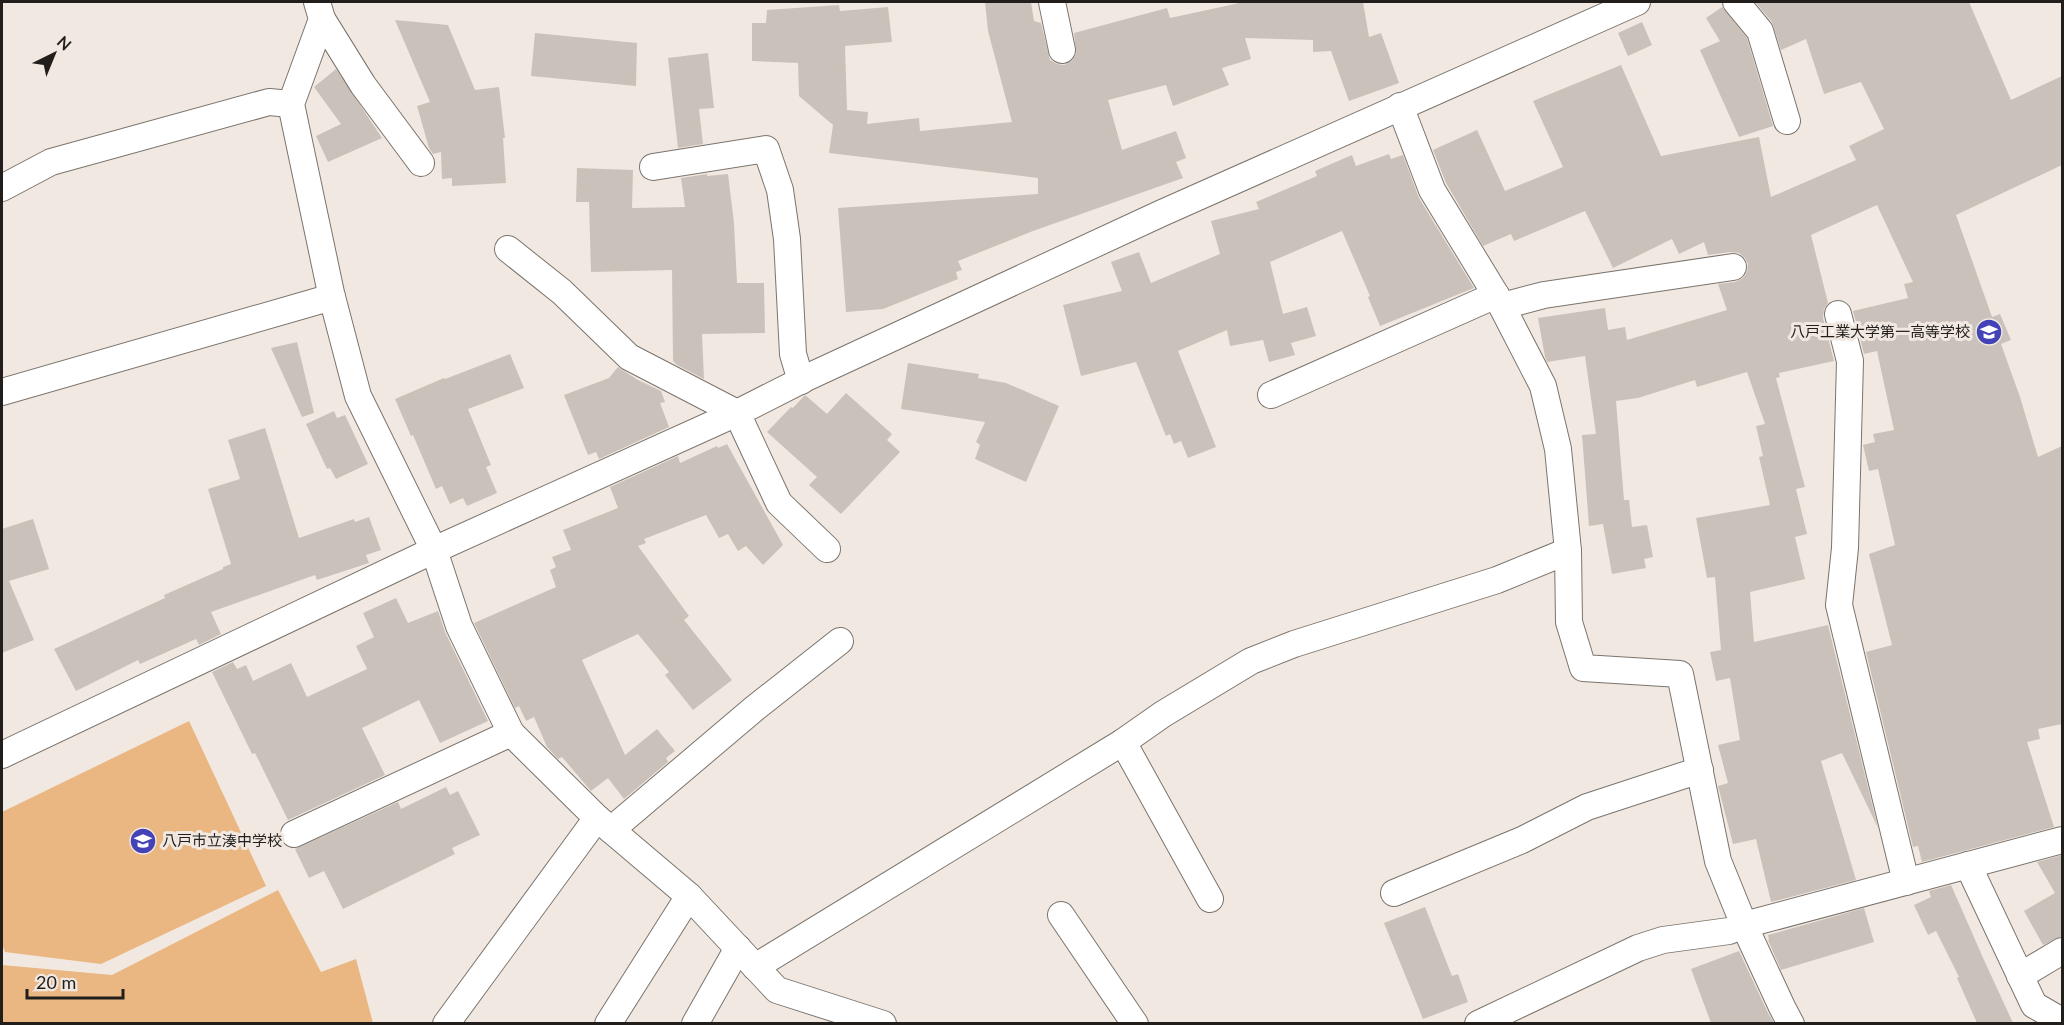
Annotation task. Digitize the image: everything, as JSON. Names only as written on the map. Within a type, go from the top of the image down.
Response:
[{"type":"street","points":[[1052,2],[1062,50]]},
{"type":"street","points":[[2,755],[434,550],[737,413],[1162,213],[1637,2]]},
{"type":"street","points":[[1736,2],[1760,31],[1787,121]]},
{"type":"street","points":[[319,10],[291,104],[332,297],[357,396],[434,550],[459,626],[511,733],[604,824],[689,896],[777,990],[882,1023]]},
{"type":"street","points":[[319,10],[363,85],[421,163]]},
{"type":"street","points":[[2,188],[51,162],[269,102],[291,104]]},
{"type":"street","points":[[1400,106],[1432,190],[1499,300],[1543,386],[1558,449],[1568,551],[1569,622],[1583,668],[1680,674],[1719,861],[1744,925],[1791,1023]]},
{"type":"street","points":[[653,167],[766,148],[780,190],[787,239],[793,354],[801,381]]},
{"type":"street","points":[[508,249],[562,292],[629,357],[737,413],[779,503],[827,549]]},
{"type":"street","points":[[1271,395],[1499,300],[1733,267]]},
{"type":"street","points":[[2,392],[332,297]]},
{"type":"street","points":[[1838,314],[1850,361],[1845,548],[1839,605],[1906,882]]},
{"type":"street","points":[[694,1023],[747,957],[1122,742],[1163,714],[1251,661],[1294,644],[1497,580],[1568,551]]},
{"type":"street","points":[[446,1023],[604,824],[840,641]]},
{"type":"street","points":[[294,834],[511,733]]},
{"type":"street","points":[[1122,742],[1210,899]]},
{"type":"street","points":[[1394,893],[1522,840],[1587,807],[1700,770]]},
{"type":"street","points":[[1478,1023],[1638,948],[1663,940],[1729,931],[1744,925],[2062,840]]},
{"type":"street","points":[[1968,865],[2034,1005],[2062,1021]]},
{"type":"street","points":[[608,1023],[689,896]]},
{"type":"street","points":[[1061,915],[1135,1023]]},
{"type":"street","points":[[2020,976],[2062,951]]},
{"type":"shaded area","points":[[189,721],[266,886],[101,964],[5,952],[2,944],[2,812]]},
{"type":"shaded area","points":[[278,890],[321,972],[356,959],[373,1023],[2,1023],[2,965],[112,975]]},
{"type":"building","points":[[985,2],[1031,2],[1034,21],[1041,23],[1050,60],[1064,65],[1072,61],[1076,54],[1074,33],[1167,8],[1170,18],[1244,2],[1363,2],[1369,37],[1381,33],[1399,83],[1349,101],[1331,51],[1313,52],[1313,40],[1245,38],[1251,59],[1222,68],[1229,85],[1173,106],[1166,85],[1108,100],[1122,150],[1176,131],[1186,158],[1176,162],[1183,178],[1033,231],[958,261],[962,270],[956,272],[958,279],[883,309],[846,312],[838,208],[1038,194],[1038,178],[829,153],[833,125],[799,96],[798,63],[752,61],[752,23],[766,23],[767,10],[839,5],[840,11],[888,7],[892,42],[845,46],[847,110],[868,112],[867,124],[919,118],[920,131],[1012,122],[988,31]]},
{"type":"building","points":[[1755,2],[1969,2],[2011,100],[2062,76],[2062,165],[1956,215],[1992,317],[2000,314],[2011,340],[2001,344],[2038,457],[2062,446],[2062,724],[2038,729],[2040,739],[2027,742],[2054,827],[1922,862],[1918,846],[1913,847],[1866,652],[1892,645],[1869,554],[1895,545],[1878,469],[1869,471],[1863,445],[1875,442],[1873,434],[1894,430],[1877,351],[1864,354],[1853,311],[1908,298],[1904,284],[1913,282],[1877,205],[1811,235],[1828,303],[1824,309],[1823,318],[1834,361],[1779,373],[1780,377],[1776,378],[1805,487],[1796,489],[1807,534],[1795,537],[1805,579],[1750,592],[1754,642],[1828,625],[1878,828],[1842,753],[1821,761],[1856,880],[1771,902],[1756,839],[1733,844],[1718,786],[1728,783],[1718,745],[1740,740],[1730,678],[1716,681],[1710,652],[1721,650],[1715,577],[1707,578],[1696,518],[1770,505],[1759,457],[1763,456],[1756,426],[1765,424],[1747,372],[1697,387],[1695,380],[1638,398],[1616,401],[1624,500],[1629,500],[1632,527],[1647,525],[1653,557],[1644,559],[1646,568],[1612,574],[1603,524],[1589,526],[1582,435],[1596,434],[1585,356],[1547,362],[1538,318],[1605,308],[1608,330],[1625,327],[1627,340],[1727,310],[1718,284],[1735,282],[1743,278],[1748,264],[1739,253],[1708,255],[1704,242],[1679,254],[1672,239],[1613,268],[1585,211],[1514,241],[1511,234],[1483,246],[1446,183],[1433,150],[1477,130],[1505,191],[1563,167],[1533,101],[1621,65],[1661,156],[1759,137],[1771,197],[1856,160],[1849,146],[1884,129],[1861,82],[1824,94],[1806,39],[1781,50],[1772,22]]},
{"type":"building","points":[[1722,7],[1747,38],[1773,126],[1739,137],[1700,50],[1720,41],[1706,18]]},
{"type":"building","points":[[395,20],[448,25],[475,90],[499,87],[505,138],[503,138],[506,183],[452,186],[452,178],[442,179],[441,152],[433,154],[429,148],[417,106],[430,102]]},
{"type":"building","points":[[1642,22],[1652,45],[1628,56],[1618,33]]},
{"type":"building","points":[[535,33],[637,43],[636,86],[531,76]]},
{"type":"building","points":[[708,53],[714,108],[699,109],[703,144],[678,148],[668,58]]},
{"type":"building","points":[[336,69],[382,138],[328,162],[316,136],[341,124],[314,87]]},
{"type":"building","points":[[1389,154],[1391,159],[1403,155],[1419,198],[1474,288],[1380,326],[1368,297],[1370,296],[1342,231],[1270,262],[1283,314],[1307,307],[1316,336],[1291,343],[1295,355],[1269,362],[1263,340],[1230,346],[1227,330],[1178,351],[1216,447],[1188,458],[1181,441],[1174,444],[1170,434],[1166,436],[1136,362],[1081,376],[1063,305],[1122,291],[1111,262],[1139,252],[1151,283],[1220,254],[1211,221],[1259,209],[1256,202],[1317,176],[1315,171],[1352,155],[1356,166]]},
{"type":"building","points":[[577,168],[633,170],[632,208],[685,207],[681,178],[728,174],[734,223],[737,283],[764,283],[765,333],[702,334],[704,379],[677,365],[673,361],[672,270],[591,272],[589,202],[576,202]]},
{"type":"building","points":[[297,342],[314,413],[302,417],[271,348]]},
{"type":"building","points":[[510,354],[524,388],[468,409],[491,465],[486,467],[497,493],[467,506],[463,498],[450,504],[442,486],[436,489],[395,399]]},
{"type":"building","points":[[908,363],[979,374],[978,378],[1006,383],[1059,406],[1026,482],[975,459],[980,445],[976,442],[985,422],[901,409]]},
{"type":"building","points":[[618,367],[661,391],[665,402],[660,403],[669,427],[599,459],[596,452],[588,455],[564,395],[609,378]]},
{"type":"building","points":[[846,393],[892,434],[887,440],[900,452],[841,514],[809,485],[817,477],[767,432],[805,395],[827,414]]},
{"type":"building","points":[[334,411],[337,418],[345,415],[368,464],[336,479],[330,468],[327,469],[306,424]]},
{"type":"building","points":[[265,428],[299,538],[354,519],[355,522],[369,517],[381,550],[366,555],[369,563],[317,580],[315,575],[211,612],[221,634],[199,645],[196,639],[140,664],[138,660],[76,691],[54,649],[165,598],[164,595],[231,564],[208,489],[240,479],[228,440]]},
{"type":"building","points":[[727,444],[783,545],[763,565],[746,546],[738,551],[728,534],[719,538],[706,515],[644,539],[646,543],[638,546],[689,616],[684,620],[732,680],[693,710],[665,675],[669,672],[638,634],[582,660],[625,755],[657,729],[675,751],[666,758],[668,762],[624,799],[608,778],[591,791],[562,757],[558,759],[547,747],[534,717],[526,721],[519,706],[515,708],[474,623],[556,587],[550,570],[556,567],[552,557],[571,550],[563,530],[618,508],[610,487],[678,456],[680,463],[717,446],[718,448]]},
{"type":"building","points":[[33,519],[49,569],[9,581],[34,640],[2,653],[2,529]]},
{"type":"building","points":[[396,598],[408,623],[438,611],[445,632],[488,721],[440,743],[419,700],[362,728],[385,775],[288,820],[255,753],[252,754],[212,672],[233,662],[237,669],[246,665],[253,681],[291,663],[307,697],[367,669],[356,646],[374,637],[363,613]]},
{"type":"building","points":[[446,787],[450,795],[458,791],[480,835],[452,848],[455,854],[343,909],[324,871],[309,878],[295,849],[398,802],[401,809]]},
{"type":"building","points":[[2062,855],[2062,936],[2043,945],[2024,911],[2055,893],[2037,862]]},
{"type":"building","points":[[1951,885],[2013,1023],[1977,1023],[1957,978],[1959,977],[1936,931],[1928,935],[1914,905],[1931,897],[1929,891]]},
{"type":"building","points":[[1425,907],[1452,976],[1458,974],[1468,1002],[1423,1019],[1384,923]]},
{"type":"building","points":[[1864,908],[1874,942],[1781,970],[1768,935]]},
{"type":"building","points":[[1739,951],[1774,1023],[1711,1023],[1691,969]]},
{"type":"place","name":"八戸工業大学第一高等学校","points":[[1989,332]]},
{"type":"place","name":"八戸市立湊中学校","points":[[143,841]]}]
